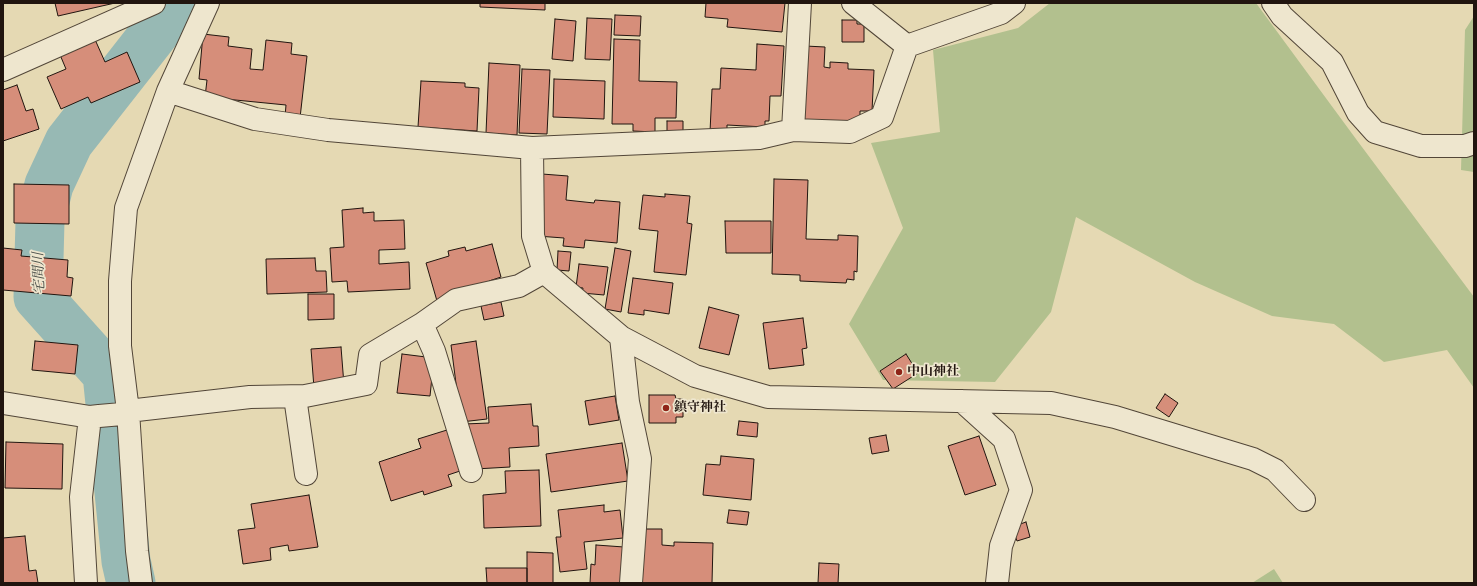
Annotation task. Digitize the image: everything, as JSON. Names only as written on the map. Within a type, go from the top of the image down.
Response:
[{"type":"street","points":[[3,70],[154,3]]},
{"type":"street","points":[[141,583],[120,346],[120,280],[126,208],[168,91],[208,3]]},
{"type":"street","points":[[793,130],[800,3]]},
{"type":"street","points":[[853,3],[907,46]]},
{"type":"street","points":[[907,46],[1001,13],[1014,3]]},
{"type":"street","points":[[1273,3],[1282,16],[1332,62],[1358,113],[1374,132],[1420,146],[1465,146],[1474,143]]},
{"type":"street","points":[[168,91],[255,119],[328,130],[532,148],[759,138],[793,130],[850,132],[882,118],[907,46]]},
{"type":"street","points":[[532,148],[533,236],[544,272],[621,337],[695,376],[768,397],[1051,403],[1115,417],[1253,459],[1275,470],[1304,500]]},
{"type":"street","points":[[3,402],[95,416],[250,397],[305,396],[366,384],[370,355],[422,324],[456,300],[519,286],[544,272]]},
{"type":"street","points":[[422,324],[434,351],[471,471]]},
{"type":"street","points":[[621,337],[628,402],[640,459],[631,583]]},
{"type":"street","points":[[295,396],[306,474]]},
{"type":"street","points":[[962,401],[1004,439],[1021,490],[1001,546],[997,583]]},
{"type":"street","points":[[86,583],[81,497],[95,416]]},
{"type":"green space","points":[[1050,3],[1256,3],[1474,297],[1474,388],[1447,350],[1384,362],[1334,324],[1272,316],[1195,282],[1076,217],[1051,312],[995,382],[883,380],[849,324],[903,228],[871,143],[940,132],[933,50],[1018,28]]},
{"type":"green space","points":[[1474,16],[1474,172],[1461,170],[1465,30]]},
{"type":"green space","points":[[1274,569],[1283,583],[1252,583]]},
{"type":"building","points":[[55,3],[115,3],[58,16]]},
{"type":"building","points":[[480,3],[545,3],[545,10],[480,7]]},
{"type":"building","points":[[706,3],[785,3],[782,32],[727,27],[728,19],[705,17]]},
{"type":"building","points":[[615,15],[641,16],[640,36],[614,35]]},
{"type":"building","points":[[587,18],[612,19],[610,60],[585,59]]},
{"type":"building","points":[[555,19],[576,21],[573,61],[552,59]]},
{"type":"building","points":[[842,20],[857,20],[857,24],[864,24],[864,42],[842,42]]},
{"type":"building","points":[[203,34],[229,37],[228,46],[252,49],[250,69],[263,70],[266,40],[292,43],[291,54],[307,56],[300,118],[285,117],[286,105],[205,97],[207,80],[199,79]]},
{"type":"building","points":[[93,35],[105,62],[127,52],[140,82],[91,103],[88,97],[61,109],[47,77],[66,69],[58,50]]},
{"type":"building","points":[[614,39],[640,40],[639,81],[677,82],[676,118],[655,118],[655,132],[633,131],[633,124],[612,124]]},
{"type":"building","points":[[757,44],[784,46],[781,96],[770,96],[769,121],[765,121],[765,127],[727,125],[727,133],[710,132],[712,89],[720,89],[721,68],[756,70]]},
{"type":"building","points":[[805,46],[825,47],[824,67],[830,68],[830,62],[848,63],[848,69],[874,70],[872,111],[860,111],[860,123],[798,128]]},
{"type":"building","points":[[489,63],[520,65],[517,135],[486,133]]},
{"type":"building","points":[[522,69],[550,70],[547,134],[519,133]]},
{"type":"building","points":[[554,79],[605,81],[604,119],[553,117]]},
{"type":"building","points":[[421,81],[465,83],[465,87],[479,88],[477,131],[418,127]]},
{"type":"building","points":[[17,85],[26,111],[33,109],[39,129],[3,141],[3,90]]},
{"type":"building","points":[[667,121],[683,121],[683,138],[667,138]]},
{"type":"building","points":[[542,174],[568,176],[566,200],[594,203],[595,200],[620,202],[617,243],[585,240],[584,248],[563,246],[564,238],[537,236]]},
{"type":"building","points":[[774,179],[808,180],[806,239],[838,240],[838,235],[858,236],[857,272],[854,271],[854,280],[847,279],[846,283],[800,281],[800,275],[772,274]]},
{"type":"building","points":[[14,184],[69,185],[69,224],[14,223]]},
{"type":"building","points":[[665,194],[690,196],[687,223],[692,224],[686,275],[654,272],[658,231],[639,229],[643,195],[665,197]]},
{"type":"building","points":[[363,208],[363,213],[374,212],[374,221],[404,220],[405,249],[379,250],[379,264],[409,262],[410,289],[348,292],[347,281],[332,282],[330,248],[344,247],[342,210]]},
{"type":"building","points":[[725,221],[771,221],[771,253],[726,253]]},
{"type":"building","points":[[492,244],[501,277],[489,281],[490,285],[437,301],[426,263],[449,256],[448,251],[465,247],[466,251]]},
{"type":"building","points":[[3,248],[22,250],[21,256],[68,260],[67,277],[73,278],[71,296],[3,290]]},
{"type":"building","points":[[615,248],[631,251],[621,312],[605,309]]},
{"type":"building","points":[[558,251],[571,252],[569,271],[557,270]]},
{"type":"building","points":[[315,258],[316,271],[326,271],[327,292],[267,294],[266,259]]},
{"type":"building","points":[[579,264],[608,267],[604,295],[582,293],[583,288],[576,287]]},
{"type":"building","points":[[633,278],[673,283],[669,314],[644,310],[644,315],[628,313]]},
{"type":"building","points":[[308,294],[334,294],[334,319],[308,320]]},
{"type":"building","points":[[501,302],[504,316],[484,320],[481,306]]},
{"type":"building","points":[[709,307],[739,315],[729,355],[699,348]]},
{"type":"building","points":[[803,318],[807,348],[802,349],[804,365],[769,369],[763,323]]},
{"type":"building","points":[[35,341],[78,345],[75,374],[32,370]]},
{"type":"building","points":[[476,341],[487,419],[461,422],[451,345]]},
{"type":"building","points":[[341,347],[344,385],[314,388],[311,349]]},
{"type":"building","points":[[402,354],[434,358],[430,396],[397,393]]},
{"type":"building","name":"中山神社","points":[[906,354],[918,373],[893,389],[880,371]]},
{"type":"building","points":[[1165,394],[1178,403],[1169,417],[1156,408]]},
{"type":"building","name":"鎮守神社","points":[[649,395],[675,395],[676,399],[683,399],[683,417],[676,417],[676,423],[649,423]]},
{"type":"building","points":[[615,396],[619,420],[589,425],[585,401]]},
{"type":"building","points":[[531,404],[533,426],[538,426],[539,446],[509,448],[510,467],[475,469],[464,424],[489,423],[488,407]]},
{"type":"building","points":[[739,421],[758,423],[757,437],[737,435]]},
{"type":"building","points":[[447,430],[460,471],[448,475],[452,486],[424,495],[423,491],[391,501],[379,462],[421,448],[418,439]]},
{"type":"building","points":[[886,435],[889,451],[872,454],[869,438]]},
{"type":"building","points":[[979,436],[996,485],[965,495],[948,446]]},
{"type":"building","points":[[6,442],[63,444],[62,489],[5,488]]},
{"type":"building","points":[[622,443],[628,481],[551,492],[546,454]]},
{"type":"building","points":[[721,456],[754,459],[751,500],[703,495],[706,464],[720,465]]},
{"type":"building","points":[[539,470],[541,526],[484,528],[483,495],[506,493],[505,471]]},
{"type":"building","points":[[309,495],[318,547],[289,551],[288,545],[270,548],[271,560],[243,564],[238,530],[255,528],[251,504]]},
{"type":"building","points":[[604,505],[604,512],[620,510],[623,538],[584,542],[587,569],[560,572],[556,537],[561,537],[558,510]]},
{"type":"building","points":[[729,510],[749,512],[747,525],[727,523]]},
{"type":"building","points":[[1026,522],[1030,537],[1017,541],[1012,527]]},
{"type":"building","points":[[642,529],[662,529],[662,545],[674,546],[674,542],[713,543],[712,583],[641,583]]},
{"type":"building","points":[[25,536],[29,571],[36,570],[38,583],[3,583],[3,538]]},
{"type":"building","points":[[596,545],[624,547],[621,583],[590,583],[591,564],[595,565]]},
{"type":"building","points":[[527,552],[553,553],[553,583],[527,583]]},
{"type":"building","points":[[819,563],[839,564],[838,583],[818,583]]},
{"type":"building","points":[[486,568],[527,568],[527,583],[487,583]]},
{"type":"waterway","name":"宅間川","points":[[131,583],[126,561],[107,374],[38,297],[40,221],[49,185],[69,142],[178,3]]},
{"type":"place","name":"中山神社","points":[[899,372]]},
{"type":"place","name":"鎮守神社","points":[[666,408]]}]
